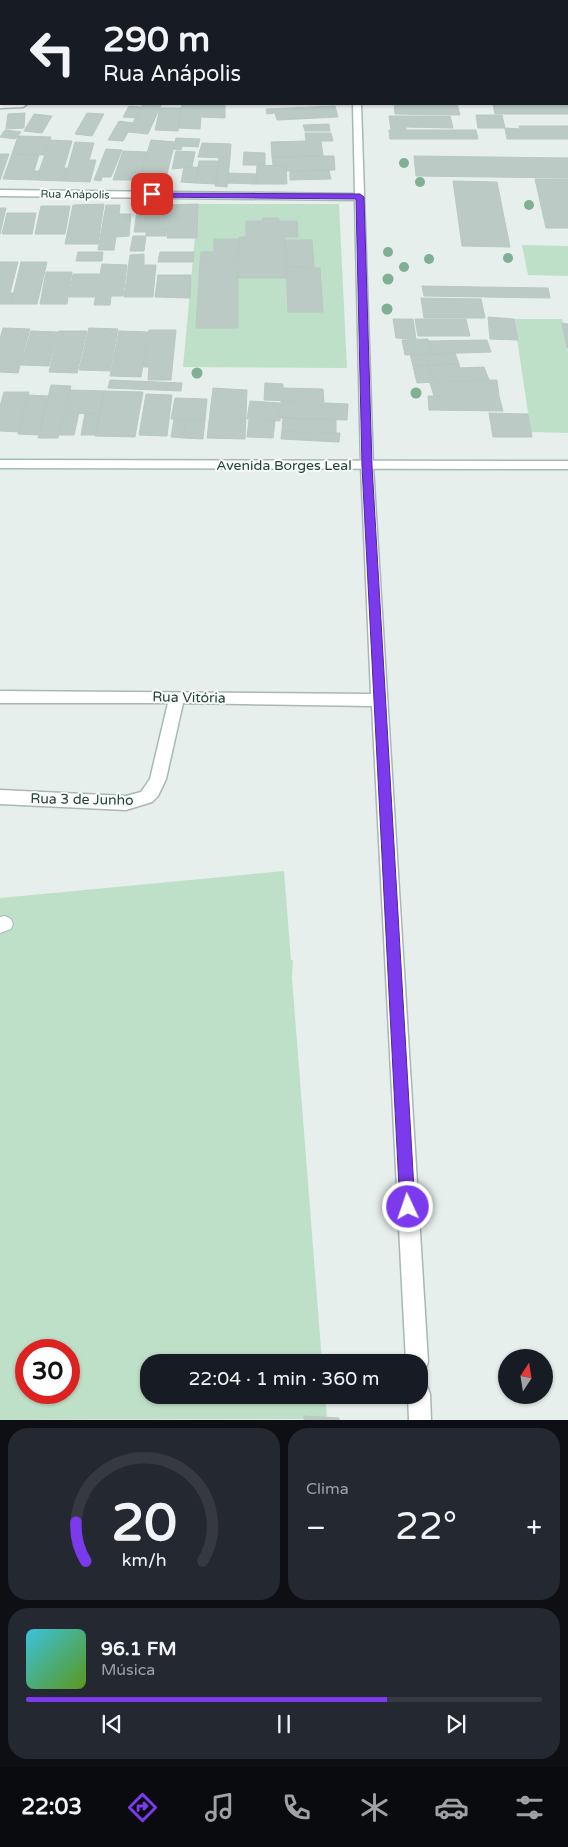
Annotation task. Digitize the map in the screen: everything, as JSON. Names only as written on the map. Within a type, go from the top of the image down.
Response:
[{"type":"street","points":[[358,105],[367,466],[417,1354]]},
{"type":"street","name":"Rua Anápolis","points":[[0,193],[360,197]]},
{"type":"street","name":"Avenida Borges Leal","points":[[0,464],[367,466],[568,464]]},
{"type":"street","name":"Rua Vitória","points":[[0,697],[177,696],[379,700]]},
{"type":"street","name":"Rua 3 de Junho","points":[[0,797],[126,803],[141,801],[149,797],[154,792],[158,779],[177,696]]},
{"type":"street","points":[[419,1404],[420,1420]]},
{"type":"green space","points":[[198,204],[339,204],[347,368],[183,367]]},
{"type":"green space","points":[[522,245],[568,246],[568,276],[528,275]]},
{"type":"green space","points":[[514,319],[562,319],[568,352],[568,433],[531,432]]},
{"type":"green space","points":[[284,871],[291,960],[293,960],[292,978],[321,1354],[140,1354],[140,1404],[326,1404],[327,1419],[0,1420],[0,898]]},
{"type":"building","points":[[142,105],[161,105],[148,134],[128,132]]},
{"type":"building","points":[[182,105],[202,105],[200,129],[178,128]]},
{"type":"building","points":[[203,105],[225,105],[225,118],[202,117]]},
{"type":"building","points":[[394,105],[457,105],[460,115],[395,114]]},
{"type":"building","points":[[493,105],[568,105],[568,114],[495,114]]},
{"type":"building","points":[[129,106],[141,107],[136,118],[123,117]]},
{"type":"building","points":[[335,106],[338,117],[277,120],[275,113],[267,114],[266,109]]},
{"type":"building","points":[[160,108],[181,108],[178,131],[155,130]]},
{"type":"building","points":[[25,113],[24,128],[6,129],[8,114]]},
{"type":"building","points":[[87,113],[104,114],[92,136],[75,134]]},
{"type":"building","points":[[34,114],[52,116],[42,133],[24,131]]},
{"type":"building","points":[[476,115],[502,115],[505,128],[478,128]]},
{"type":"building","points":[[389,116],[450,116],[453,128],[406,127],[406,130],[391,130]]},
{"type":"building","points":[[119,121],[133,123],[123,141],[108,140]]},
{"type":"building","points":[[329,124],[330,131],[305,131],[303,125]]},
{"type":"building","points":[[519,126],[568,126],[568,139],[507,139],[505,128],[520,129]]},
{"type":"building","points":[[5,130],[21,132],[15,139],[0,137]]},
{"type":"building","points":[[389,130],[476,130],[478,139],[390,139]]},
{"type":"building","points":[[305,133],[331,133],[333,141],[306,141]]},
{"type":"building","points":[[18,136],[51,137],[45,155],[12,154]]},
{"type":"building","points":[[176,138],[200,139],[198,147],[182,146],[181,150],[173,149]]},
{"type":"building","points":[[50,140],[72,141],[64,168],[67,168],[64,181],[36,180]]},
{"type":"building","points":[[151,140],[175,142],[165,182],[139,180]]},
{"type":"building","points":[[321,141],[323,156],[272,157],[271,142]]},
{"type":"building","points":[[75,142],[94,143],[89,160],[70,160]]},
{"type":"building","points":[[202,143],[231,144],[230,158],[198,157]]},
{"type":"building","points":[[106,149],[122,150],[111,177],[102,177],[101,181],[94,180]]},
{"type":"building","points":[[123,151],[147,152],[139,180],[113,180]]},
{"type":"building","points":[[176,151],[195,152],[192,167],[172,169]]},
{"type":"building","points":[[244,152],[265,153],[265,165],[243,165]]},
{"type":"building","points":[[0,154],[9,154],[0,180]]},
{"type":"building","points":[[12,154],[39,155],[34,171],[40,171],[36,180],[3,179]]},
{"type":"building","points":[[334,156],[335,170],[286,171],[286,166],[273,165],[272,157]]},
{"type":"building","points":[[414,156],[568,158],[568,178],[416,176]]},
{"type":"building","points":[[219,158],[230,158],[227,187],[215,186]]},
{"type":"building","points":[[70,160],[96,160],[90,182],[64,181]]},
{"type":"building","points":[[199,161],[219,161],[216,184],[196,183]]},
{"type":"building","points":[[257,165],[286,166],[287,184],[256,184]]},
{"type":"building","points":[[184,167],[198,167],[196,183],[181,182]]},
{"type":"building","points":[[329,170],[331,179],[290,180],[290,171]]},
{"type":"building","points":[[229,173],[257,174],[256,184],[227,183]]},
{"type":"building","points":[[535,179],[568,179],[568,228],[546,228]]},
{"type":"building","points":[[453,181],[497,182],[510,247],[462,246]]},
{"type":"building","points":[[104,204],[98,244],[65,244],[73,205]]},
{"type":"building","points":[[138,204],[153,205],[152,211],[168,211],[166,236],[146,236],[146,232],[134,232]]},
{"type":"building","points":[[198,204],[197,238],[167,238],[169,205]]},
{"type":"building","points":[[106,205],[120,205],[119,214],[131,214],[129,236],[116,237],[114,250],[98,250]]},
{"type":"building","points":[[41,206],[70,206],[65,234],[35,234]]},
{"type":"building","points":[[0,208],[6,208],[0,234]]},
{"type":"building","points":[[7,213],[36,213],[32,234],[2,234]]},
{"type":"building","points":[[263,218],[297,221],[298,237],[246,237],[246,221],[262,221]]},
{"type":"building","points":[[133,236],[146,236],[144,251],[130,251]]},
{"type":"building","points":[[239,237],[285,237],[287,278],[238,278]]},
{"type":"building","points":[[214,239],[239,239],[238,262],[200,262],[201,252],[214,252]]},
{"type":"building","points":[[285,240],[312,240],[314,267],[286,267]]},
{"type":"building","points":[[78,252],[103,252],[102,261],[76,261]]},
{"type":"building","points":[[160,252],[194,252],[193,262],[158,262]]},
{"type":"building","points":[[144,254],[144,265],[156,265],[153,297],[124,297],[130,255]]},
{"type":"building","points":[[0,262],[18,262],[10,293],[14,293],[11,304],[0,304]]},
{"type":"building","points":[[21,262],[47,262],[37,304],[11,304]]},
{"type":"building","points":[[200,262],[238,262],[238,328],[196,328]]},
{"type":"building","points":[[102,264],[127,265],[123,296],[111,296],[110,305],[94,305]]},
{"type":"building","points":[[286,267],[320,268],[323,312],[288,312]]},
{"type":"building","points":[[46,272],[72,272],[67,304],[40,304]]},
{"type":"building","points":[[73,274],[99,274],[95,297],[69,297]]},
{"type":"building","points":[[158,275],[191,275],[190,298],[155,297]]},
{"type":"building","points":[[422,286],[481,287],[483,297],[424,296]]},
{"type":"building","points":[[482,287],[548,288],[550,298],[484,297]]},
{"type":"building","points":[[421,298],[481,299],[485,318],[424,318]]},
{"type":"building","points":[[488,317],[514,319],[518,340],[490,339]]},
{"type":"building","points":[[393,319],[413,319],[416,339],[396,338]]},
{"type":"building","points":[[415,319],[466,319],[470,336],[418,336]]},
{"type":"building","points":[[562,323],[568,324],[568,348],[567,348]]},
{"type":"building","points":[[3,328],[30,329],[18,373],[0,372],[0,339]]},
{"type":"building","points":[[89,328],[118,329],[110,371],[79,370]]},
{"type":"building","points":[[149,330],[176,330],[171,380],[148,380],[149,367],[143,367]]},
{"type":"building","points":[[31,331],[58,332],[49,366],[21,365]]},
{"type":"building","points":[[59,331],[87,331],[77,373],[49,372]]},
{"type":"building","points":[[119,331],[148,332],[141,377],[110,376]]},
{"type":"building","points":[[428,339],[431,354],[405,355],[402,340]]},
{"type":"building","points":[[487,340],[491,352],[431,354],[428,341]]},
{"type":"building","points":[[455,353],[459,364],[429,365],[426,354]]},
{"type":"building","points":[[410,354],[426,354],[429,365],[413,366]]},
{"type":"building","points":[[459,364],[460,368],[484,367],[489,380],[434,382],[429,365]]},
{"type":"building","points":[[429,365],[434,382],[417,383],[413,366]]},
{"type":"building","points":[[110,380],[182,383],[181,391],[108,388]]},
{"type":"building","points":[[497,380],[499,396],[434,396],[430,383]]},
{"type":"building","points":[[265,383],[283,384],[283,388],[323,389],[324,402],[264,400]]},
{"type":"building","points":[[51,385],[71,386],[58,438],[38,438]]},
{"type":"building","points":[[213,388],[247,390],[245,439],[207,438]]},
{"type":"building","points":[[70,390],[104,391],[100,414],[65,413]]},
{"type":"building","points":[[104,391],[143,392],[135,437],[95,436]]},
{"type":"building","points":[[4,392],[29,392],[19,432],[0,431],[0,406]]},
{"type":"building","points":[[146,394],[172,395],[167,436],[139,435]]},
{"type":"building","points":[[28,395],[49,396],[39,435],[18,434]]},
{"type":"building","points":[[428,396],[499,396],[503,411],[429,410]]},
{"type":"building","points":[[175,398],[207,399],[205,420],[171,419]]},
{"type":"building","points":[[250,401],[280,403],[280,421],[247,419]]},
{"type":"building","points":[[281,401],[348,404],[347,420],[280,418]]},
{"type":"building","points":[[65,413],[79,413],[74,435],[59,435]]},
{"type":"building","points":[[85,413],[100,414],[95,435],[81,435]]},
{"type":"building","points":[[489,413],[528,414],[532,437],[493,437]]},
{"type":"building","points":[[283,418],[336,420],[336,433],[282,431]]},
{"type":"building","points":[[174,419],[186,419],[184,438],[171,437]]},
{"type":"building","points":[[186,419],[205,420],[203,439],[184,438]]},
{"type":"building","points":[[249,420],[275,421],[273,438],[247,437]]},
{"type":"building","points":[[282,431],[340,433],[339,442],[281,439]]},
{"type":"building","points":[[304,1416],[339,1418],[339,1420],[304,1420]]},
{"type":"route","points":[[152,194],[360,197],[367,466],[408,1207]]}]
